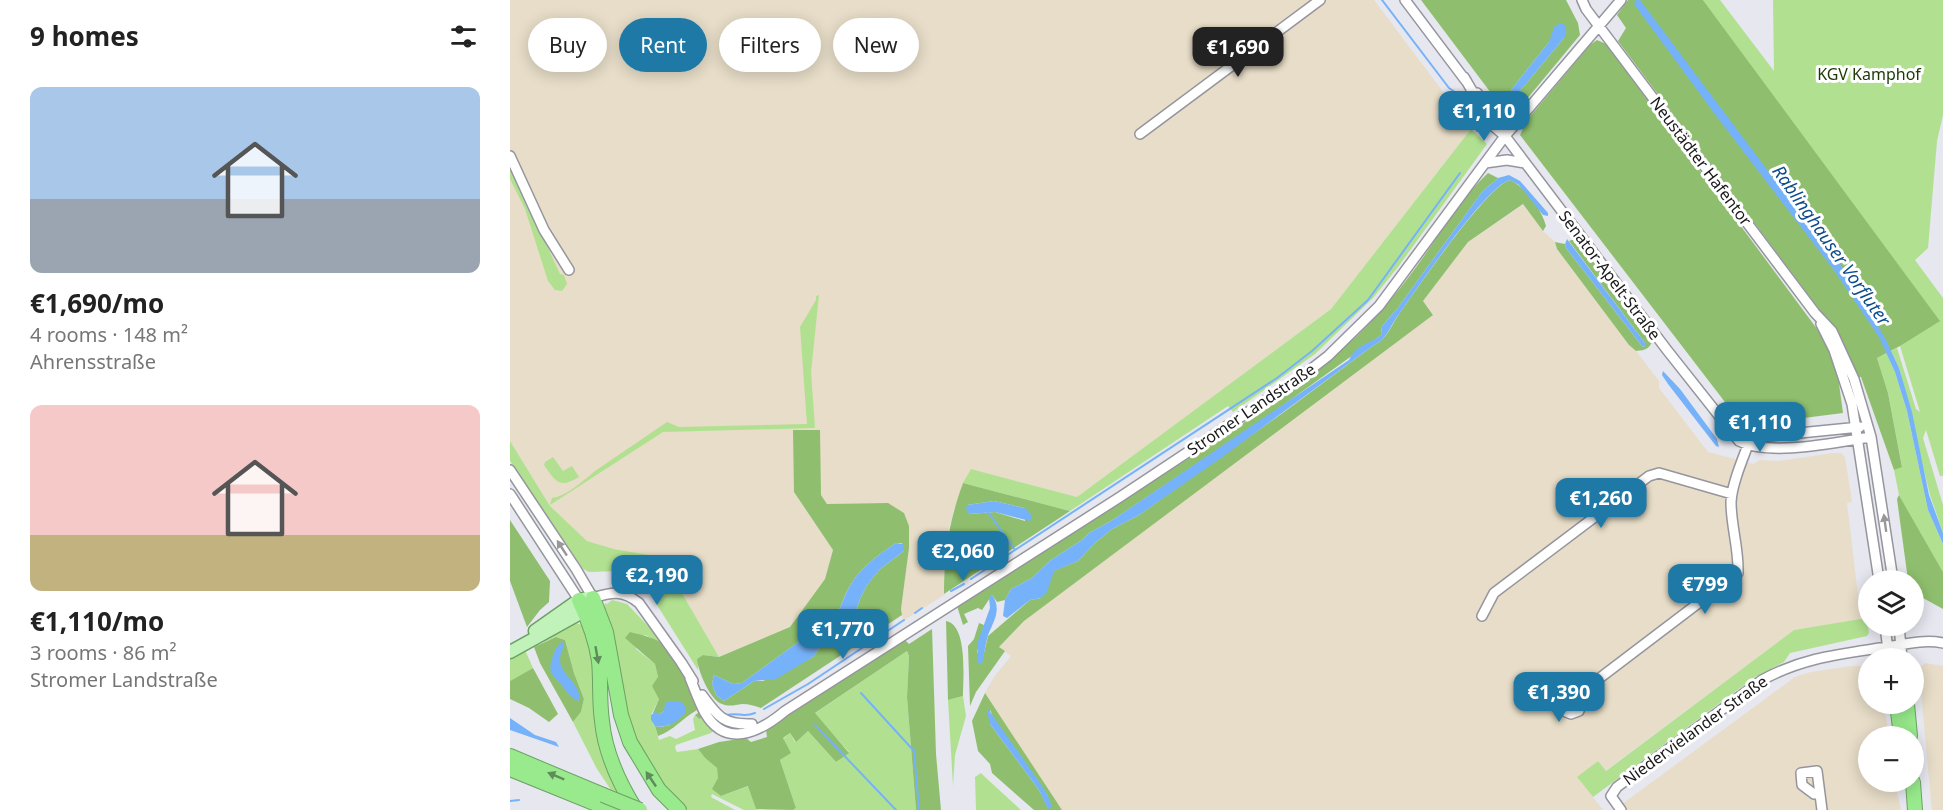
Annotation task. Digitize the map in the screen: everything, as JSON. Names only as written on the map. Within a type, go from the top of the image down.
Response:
[{"type":"highway","points":[[585,603],[598,659],[602,722],[609,752],[617,776],[638,810]]},
{"type":"highway","points":[[585,603],[606,632],[621,715],[630,742],[659,790],[680,810]]},
{"type":"highway","points":[[510,756],[638,810]]},
{"type":"highway","points":[[510,769],[611,810]]},
{"type":"main road","points":[[513,649],[585,603]]},
{"type":"street","points":[[1140,134],[1320,0]]},
{"type":"street","name":"Senator-Apelt-Straße","points":[[1405,0],[1498,120],[1505,136],[1715,413],[1739,441],[1748,446]]},
{"type":"street","name":"Neustädter Hafentor","points":[[1576,0],[1584,4],[1815,313],[1832,331],[1845,356],[1868,426]]},
{"type":"street","name":"Stromer Landstraße","points":[[723,732],[732,735],[746,733],[769,724],[785,711],[1120,497],[1273,396],[1328,356],[1379,306],[1505,136],[1621,0]]},
{"type":"street","points":[[510,156],[544,230],[569,270]]},
{"type":"street","points":[[1485,163],[1507,160],[1525,163]]},
{"type":"street","name":"Neustädter Hafentor","points":[[1815,313],[1844,376],[1852,404],[1855,428]]},
{"type":"street","name":"Senator-Apelt-Straße","points":[[1715,413],[1742,430],[1769,436],[1868,426]]},
{"type":"street","points":[[1868,426],[1891,570]]},
{"type":"street","points":[[1855,428],[1878,570]]},
{"type":"street","points":[[1584,690],[1738,573],[1731,505],[1732,494],[1752,434]]},
{"type":"street","points":[[1748,446],[1784,448],[1871,437]]},
{"type":"street","points":[[510,470],[576,569],[585,603]]},
{"type":"street","points":[[1482,616],[1494,593],[1649,476],[1659,473],[1732,494]]},
{"type":"street","points":[[510,494],[585,603]]},
{"type":"street","points":[[585,603],[619,592],[639,603],[681,662],[705,713],[723,732]]},
{"type":"street","points":[[1886,636],[1887,647],[1920,642],[1943,643]]},
{"type":"street","points":[[1900,636],[1901,648]]},
{"type":"street","name":"Niedervielander Straße","points":[[1621,810],[1611,796],[1617,787],[1762,680],[1795,664],[1824,656],[1887,647]]},
{"type":"street","points":[[690,678],[722,719],[736,725],[752,724]]},
{"type":"street","name":"Stromer Landstraße","points":[[723,732],[785,711]]},
{"type":"street","points":[[1820,794],[1822,810]]},
{"type":"shaded area","points":[[510,0],[1374,0],[1471,129],[1331,309],[1077,497],[971,469],[954,509],[948,532],[944,558],[944,595],[903,621],[901,609],[909,549],[909,526],[904,513],[887,503],[827,504],[821,495],[794,492],[833,550],[825,579],[790,627],[719,657],[661,557],[614,549],[587,541],[550,506],[510,441]]},
{"type":"shaded area","points":[[1524,204],[1543,231],[1555,242],[1557,249],[1629,345],[1659,381],[1659,388],[1708,452],[1753,464],[1760,460],[1779,461],[1841,453],[1845,457],[1852,502],[1847,503],[1858,595],[1858,620],[1794,630],[1605,771],[1598,761],[1578,778],[1603,810],[1062,810],[985,693],[994,677],[1011,656],[999,647],[1024,621],[1049,601],[1433,314],[1423,301],[1468,242]]},
{"type":"shaded area","points":[[1924,664],[1943,666],[1943,810],[1932,810],[1923,714]]},
{"type":"shaded area","points":[[1858,666],[1858,714],[1886,714],[1887,726],[1858,726],[1858,792],[1897,792],[1901,810],[1614,810],[1795,677],[1811,672]]},
{"type":"green space","points":[[1421,0],[1566,0],[1578,23],[1580,35],[1517,111],[1506,113]],"holes":[[[1564,38],[1519,92],[1511,90],[1549,42]]]},
{"type":"green space","points":[[1628,0],[1703,0],[1940,321],[1877,358],[1888,393],[1902,467],[1894,470],[1861,377],[1858,377],[1834,329],[1618,41],[1626,28],[1617,15]]},
{"type":"green space","name":"KGV Kamphof","points":[[1703,0],[1720,0],[1774,71],[1773,0],[1943,0],[1943,115],[1937,141],[1928,248],[1915,260],[1943,298],[1943,476],[1940,476],[1926,430],[1923,438],[1943,505],[1943,533],[1930,495],[1899,368],[1891,351],[1897,348],[1916,409],[1920,412],[1900,346],[1939,320]]},
{"type":"green space","points":[[1597,40],[1606,44],[1823,337],[1842,383],[1839,384],[1843,413],[1773,422],[1750,421],[1728,406],[1520,135],[1527,120],[1590,45]]},
{"type":"green space","points":[[1471,129],[1487,144],[1373,298],[1315,354],[1233,412],[1228,406],[1070,511],[963,483],[971,469],[1077,497],[1331,309]]},
{"type":"green space","points":[[510,165],[560,274],[564,275],[567,284],[562,291],[555,290],[548,281],[525,209],[510,179]]},
{"type":"green space","points":[[1488,173],[1498,178],[1482,192],[1397,309],[1382,326],[1381,335],[1272,413],[1111,521],[1089,533],[1051,560],[1032,578],[1011,589],[1005,600],[997,602],[992,595],[982,610],[978,608],[964,614],[968,622],[963,625],[957,606],[1237,427],[1287,393],[1334,356],[1357,336],[1394,296],[1458,208]]},
{"type":"green space","points":[[1510,180],[1522,188],[1537,206],[1546,226],[1543,231],[1523,204],[1468,242],[1423,301],[1433,315],[1024,621],[999,647],[1005,651],[976,692],[970,706],[968,646],[974,639],[979,623],[984,625],[977,652],[982,661],[988,636],[1030,600],[1041,598],[1053,571],[1078,561],[1112,529],[1139,515],[1382,339],[1469,219],[1499,186]]},
{"type":"green space","points":[[1576,238],[1653,340],[1647,348],[1636,351],[1629,345],[1557,249],[1555,242],[1565,244],[1645,347],[1645,343],[1569,241]]},
{"type":"green space","points":[[819,295],[811,372],[815,428],[663,432],[550,505],[552,498],[569,491],[667,422],[679,427],[807,424],[800,327],[816,300],[816,296]]},
{"type":"green space","points":[[1887,353],[1907,411],[1928,510],[1943,544],[1943,572],[1899,495],[1894,470],[1902,466],[1888,393],[1877,358]]},
{"type":"green space","points":[[793,430],[820,430],[821,495],[827,504],[888,503],[904,513],[909,526],[909,548],[902,615],[761,708],[745,704],[725,705],[713,697],[709,691],[697,659],[703,655],[719,657],[790,627],[825,579],[833,550],[794,492]],"holes":[[[896,543],[902,543],[904,551],[880,569],[867,585],[853,619],[823,643],[813,657],[763,681],[754,681],[724,701],[716,695],[712,684],[714,675],[733,684],[742,683],[797,643],[820,622],[836,617],[848,590],[859,573]]]},
{"type":"green space","points":[[510,441],[550,506],[587,541],[614,549],[661,557],[719,657],[703,655],[698,659],[698,670],[645,586],[618,571],[589,572],[583,569],[510,461]]},
{"type":"green space","points":[[553,457],[563,471],[572,466],[579,477],[567,483],[558,482],[544,465]]},
{"type":"green space","points":[[963,483],[1070,511],[944,594],[948,537]],"holes":[[[994,501],[1025,508],[1025,521],[995,512],[969,514],[967,505]]]},
{"type":"green space","points":[[1899,495],[1943,572],[1943,609],[1924,599],[1924,570],[1907,570],[1897,499]]},
{"type":"green space","points":[[510,520],[550,581],[549,602],[527,627],[510,581]]},
{"type":"green space","points":[[612,600],[627,604],[648,626],[650,625],[664,645],[645,635],[636,649],[655,664],[659,699],[651,720],[659,740],[670,736],[676,739],[695,730],[693,719],[695,715],[699,719],[704,717],[714,730],[676,745],[677,752],[698,749],[717,768],[721,796],[749,786],[756,809],[759,810],[744,810],[712,794],[711,797],[735,810],[685,810],[668,792],[642,756],[627,716],[616,647],[604,608],[605,603]]},
{"type":"green space","points":[[1858,619],[1858,636],[1867,636],[1790,653],[1784,662],[1755,677],[1593,797],[1577,777],[1598,761],[1606,771],[1794,630]]},
{"type":"green space","points":[[946,621],[958,632],[963,653],[963,696],[948,700]]},
{"type":"green space","points":[[576,623],[582,625],[587,632],[620,793],[611,790],[597,769],[573,722],[581,712],[584,699],[565,640],[556,637],[544,642],[543,639]]},
{"type":"green space","points":[[932,629],[936,754],[941,810],[916,810],[907,697],[909,656],[907,651],[815,713],[849,753],[836,762],[808,731],[796,742],[790,733],[783,738],[791,753],[780,760],[796,808],[793,810],[756,809],[748,786],[721,796],[712,789],[718,778],[717,768],[698,749],[719,742],[746,738],[751,742],[767,737],[766,730],[905,640],[909,644]]},
{"type":"green space","points":[[630,632],[654,639],[665,646],[682,670],[704,717],[699,719],[695,715],[698,713],[697,710],[669,731],[658,736],[655,726],[670,725],[664,711],[660,714],[653,713],[659,699],[652,686],[658,677],[655,664],[625,638]]},
{"type":"green space","points":[[556,637],[565,640],[584,699],[581,712],[573,722],[540,663],[534,647]]},
{"type":"green space","points":[[525,650],[533,668],[510,681],[510,658]]},
{"type":"green space","points":[[907,651],[909,656],[907,697],[916,810],[793,810],[796,808],[780,760],[790,753],[783,739],[790,733],[795,742],[808,731],[836,762],[849,752],[814,714]]},
{"type":"green space","points":[[533,668],[558,714],[549,722],[529,708],[510,699],[510,681]]},
{"type":"green space","points":[[985,693],[1062,810],[1034,810],[992,773],[990,764],[978,751],[972,721]],"holes":[[[990,710],[994,720],[1048,796],[1048,808],[1039,790],[990,724]]]},
{"type":"green space","points":[[963,696],[966,716],[955,755],[953,786],[948,700]]},
{"type":"green space","points":[[981,773],[1021,810],[976,810],[975,777]]},
{"type":"water","points":[[1636,0],[1640,0],[1813,231],[1831,250],[1886,340],[1899,368],[1912,412],[1929,495],[1943,533],[1943,544],[1928,510],[1907,411],[1895,372],[1879,337],[1833,269],[1634,4]]},
{"type":"water","points":[[1564,24],[1566,28],[1564,38],[1514,95],[1511,90],[1549,42],[1554,27]]},
{"type":"water","points":[[1509,175],[1520,181],[1548,213],[1548,216],[1543,215],[1519,185],[1510,180],[1499,186],[1452,240],[1382,339],[1221,458],[1139,515],[1112,529],[1078,561],[1054,571],[1047,592],[1041,598],[1030,600],[1007,618],[1003,616],[1005,600],[1011,589],[1032,578],[1051,560],[1089,533],[1111,521],[1349,360],[1360,347],[1381,335],[1382,326],[1397,309],[1482,192],[1498,178]]},
{"type":"water","points":[[1567,239],[1645,343],[1645,347],[1566,248]]},
{"type":"water","points":[[1663,371],[1680,389],[1717,439],[1719,447],[1668,384],[1662,375]]},
{"type":"water","points":[[994,501],[1025,508],[1032,516],[1030,521],[995,512],[969,514],[966,509],[967,505]]},
{"type":"water","points":[[896,543],[904,544],[904,551],[880,569],[867,585],[853,619],[823,643],[813,657],[776,679],[754,681],[724,701],[716,695],[712,684],[714,675],[733,684],[742,683],[797,643],[820,622],[836,617],[854,579],[870,562]]},
{"type":"water","points":[[992,595],[997,610],[988,635],[982,664],[979,664],[977,661],[978,641],[990,608],[989,597]]},
{"type":"water","points":[[563,642],[561,665],[577,689],[579,701],[569,694],[552,674],[551,661],[558,645]]},
{"type":"water","points":[[680,701],[685,706],[686,712],[672,724],[655,726],[651,715],[655,712],[660,714],[664,711],[665,703]]},
{"type":"water","points":[[988,709],[1040,783],[1052,807],[1048,809],[1039,790],[990,724]]},
{"type":"water","points":[[510,718],[535,735],[556,742],[559,747],[510,730]]},
{"type":"waterway","points":[[1382,0],[1449,88],[1463,101],[1471,113],[1477,131]]},
{"type":"waterway","points":[[988,512],[1015,550],[1277,378],[1312,351],[1368,300],[1460,173]]},
{"type":"waterway","points":[[971,579],[1015,550]]},
{"type":"waterway","points":[[951,591],[964,584]]},
{"type":"waterway","points":[[915,613],[922,608]]},
{"type":"waterway","points":[[764,709],[808,684],[904,620]]},
{"type":"waterway","points":[[861,693],[914,751],[919,810]]},
{"type":"waterway","points":[[727,715],[755,713]]},
{"type":"waterway","points":[[815,725],[896,810]]},
{"type":"waterway","points":[[510,801],[519,800]]},
{"type":"water label","name":"Rablinghauser Vorfluter","points":[[1832,245]]}]
